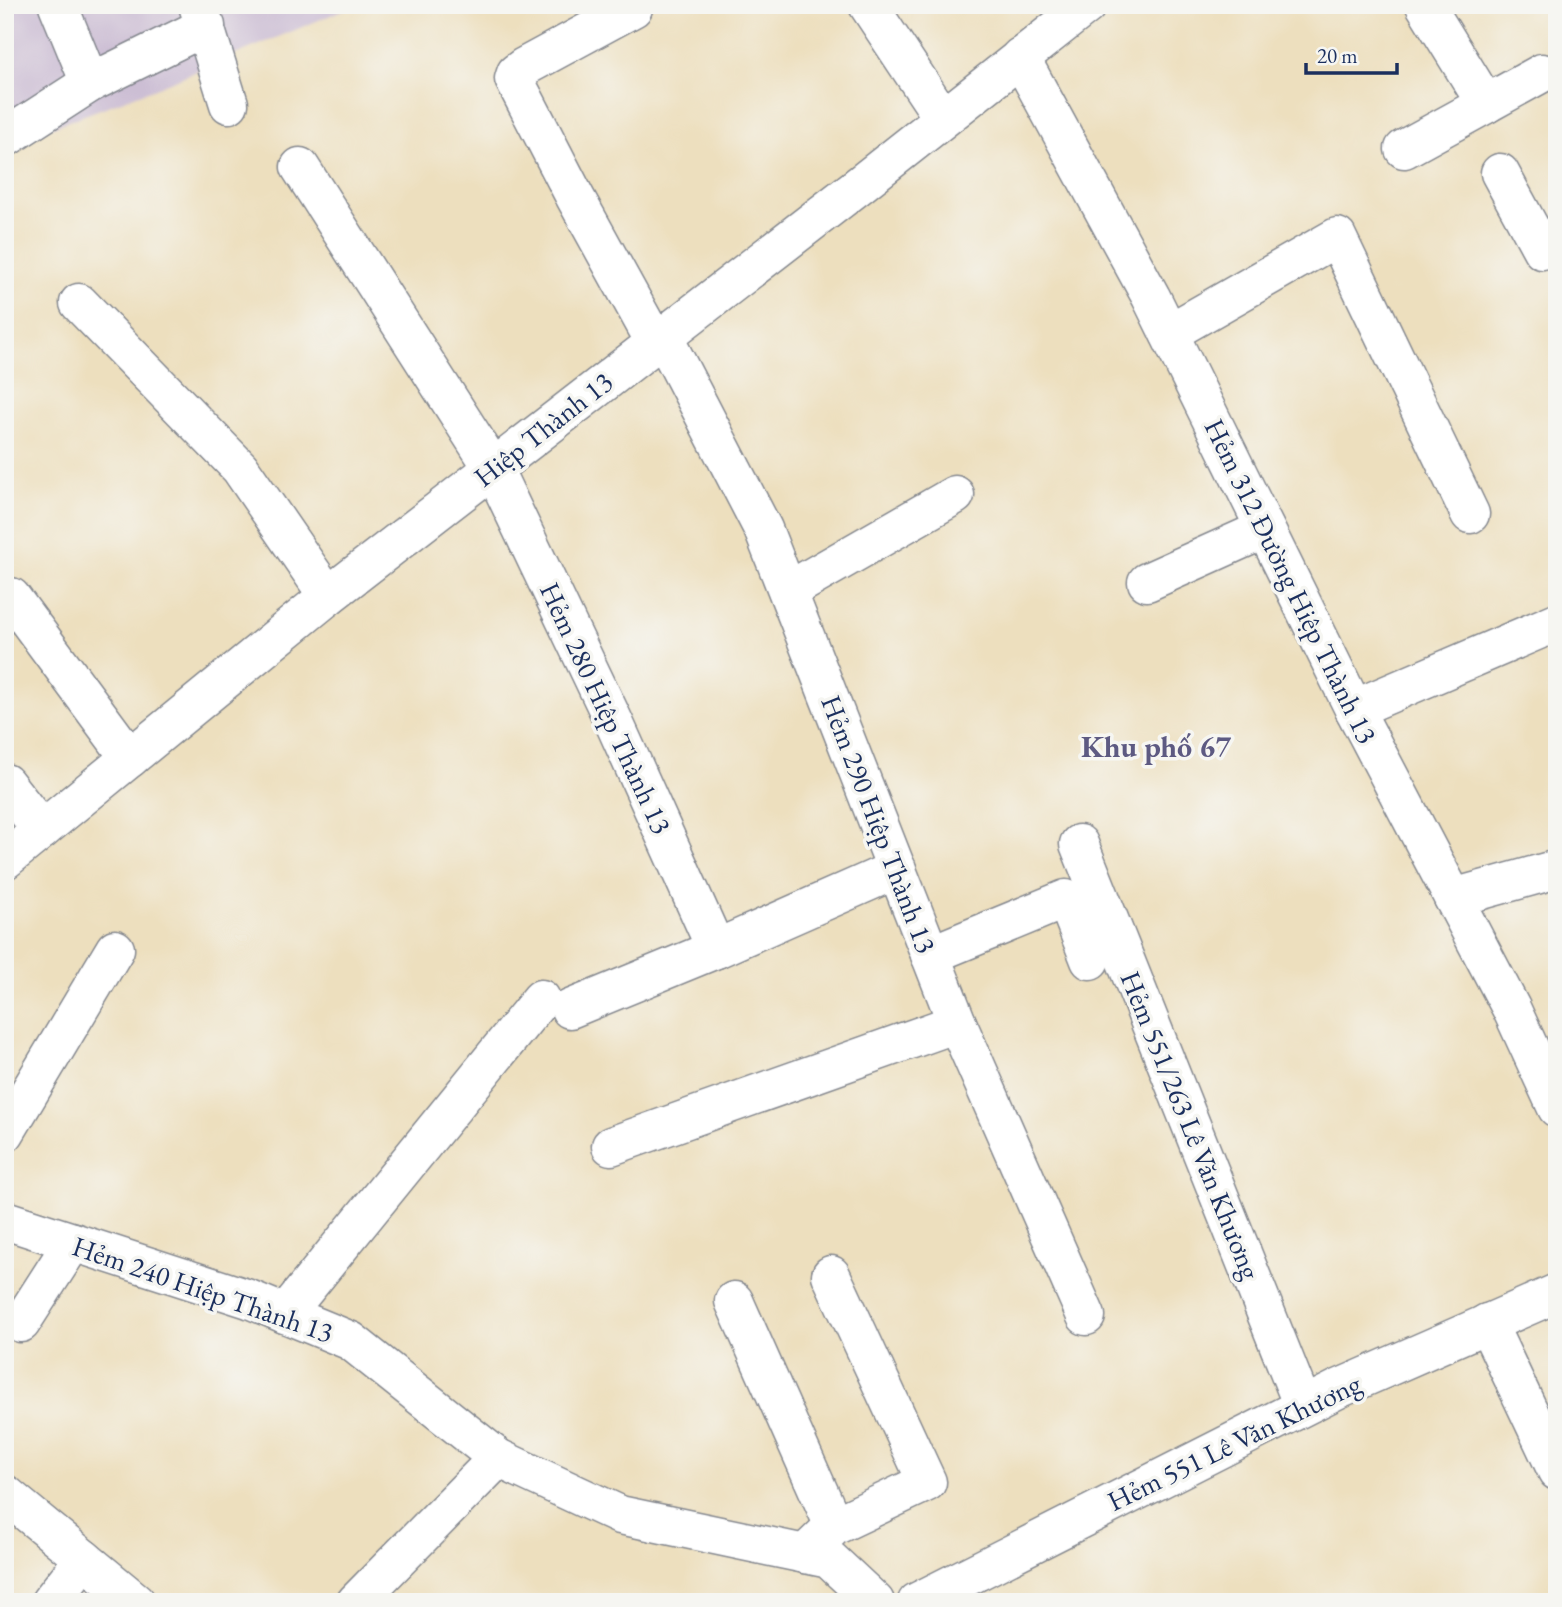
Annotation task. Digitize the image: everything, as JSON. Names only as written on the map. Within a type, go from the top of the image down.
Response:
[{"type":"street","points":[[58,5],[90,83]]},
{"type":"street","points":[[868,5],[943,118]]},
{"type":"street","points":[[1425,5],[1486,104]]},
{"type":"street","name":"Hẻm 290 Hiệp Thành 13","points":[[634,8],[524,67],[516,73],[514,79],[575,197],[659,340],[764,529],[957,1023],[1086,1316]]},
{"type":"street","name":"Hiệp Thành 13","points":[[5,860],[327,596],[1020,57],[1066,12]]},
{"type":"street","points":[[5,138],[202,16],[229,104]]},
{"type":"street","name":"Hẻm 312 Đường Hiệp Thành 13","points":[[1020,57],[1169,333],[1353,709],[1511,1008],[1557,1108]]},
{"type":"street","points":[[1404,149],[1542,73]]},
{"type":"street","name":"Hẻm 280 Hiệp Thành 13","points":[[300,167],[493,468],[613,720],[716,949]]},
{"type":"street","points":[[1500,173],[1552,256]]},
{"type":"street","points":[[1169,333],[1337,237],[1470,514]]},
{"type":"street","points":[[79,303],[240,468],[327,596]]},
{"type":"street","points":[[788,591],[955,495]]},
{"type":"street","points":[[1147,582],[1265,529]]},
{"type":"street","points":[[11,597],[130,758]]},
{"type":"street","points":[[1353,709],[1557,622]]},
{"type":"street","points":[[5,783],[41,830]]},
{"type":"street","name":"Hẻm 551/263 Lê Văn Khương","points":[[1079,844],[1303,1406]]},
{"type":"street","points":[[285,1314],[555,1004],[716,949],[897,869]]},
{"type":"street","points":[[1453,898],[1557,869]]},
{"type":"street","points":[[930,956],[1066,899],[1090,960]]},
{"type":"street","points":[[5,1133],[115,949]]},
{"type":"street","points":[[611,1146],[957,1023]]},
{"type":"street","name":"Hẻm 240 Hiệp Thành 13","points":[[5,1220],[249,1299],[351,1341],[498,1458],[620,1515],[829,1559],[875,1602]]},
{"type":"street","points":[[21,1323],[73,1242]]},
{"type":"street","points":[[804,1554],[834,1526],[927,1482],[831,1275]]},
{"type":"street","name":"Hẻm 551 Lê Văn Khương","points":[[916,1602],[1303,1406],[1557,1293]]},
{"type":"street","points":[[734,1301],[834,1526]]},
{"type":"street","points":[[1487,1323],[1557,1471]]},
{"type":"street","points":[[355,1602],[498,1458]]},
{"type":"street","points":[[5,1494],[136,1602]]},
{"type":"street","points":[[50,1602],[84,1559]]},
{"type":"shaded area","points":[[5,5],[355,5],[153,89],[5,145]]},
{"type":"district","name":"Khu phố 67","points":[[1156,746]]}]
